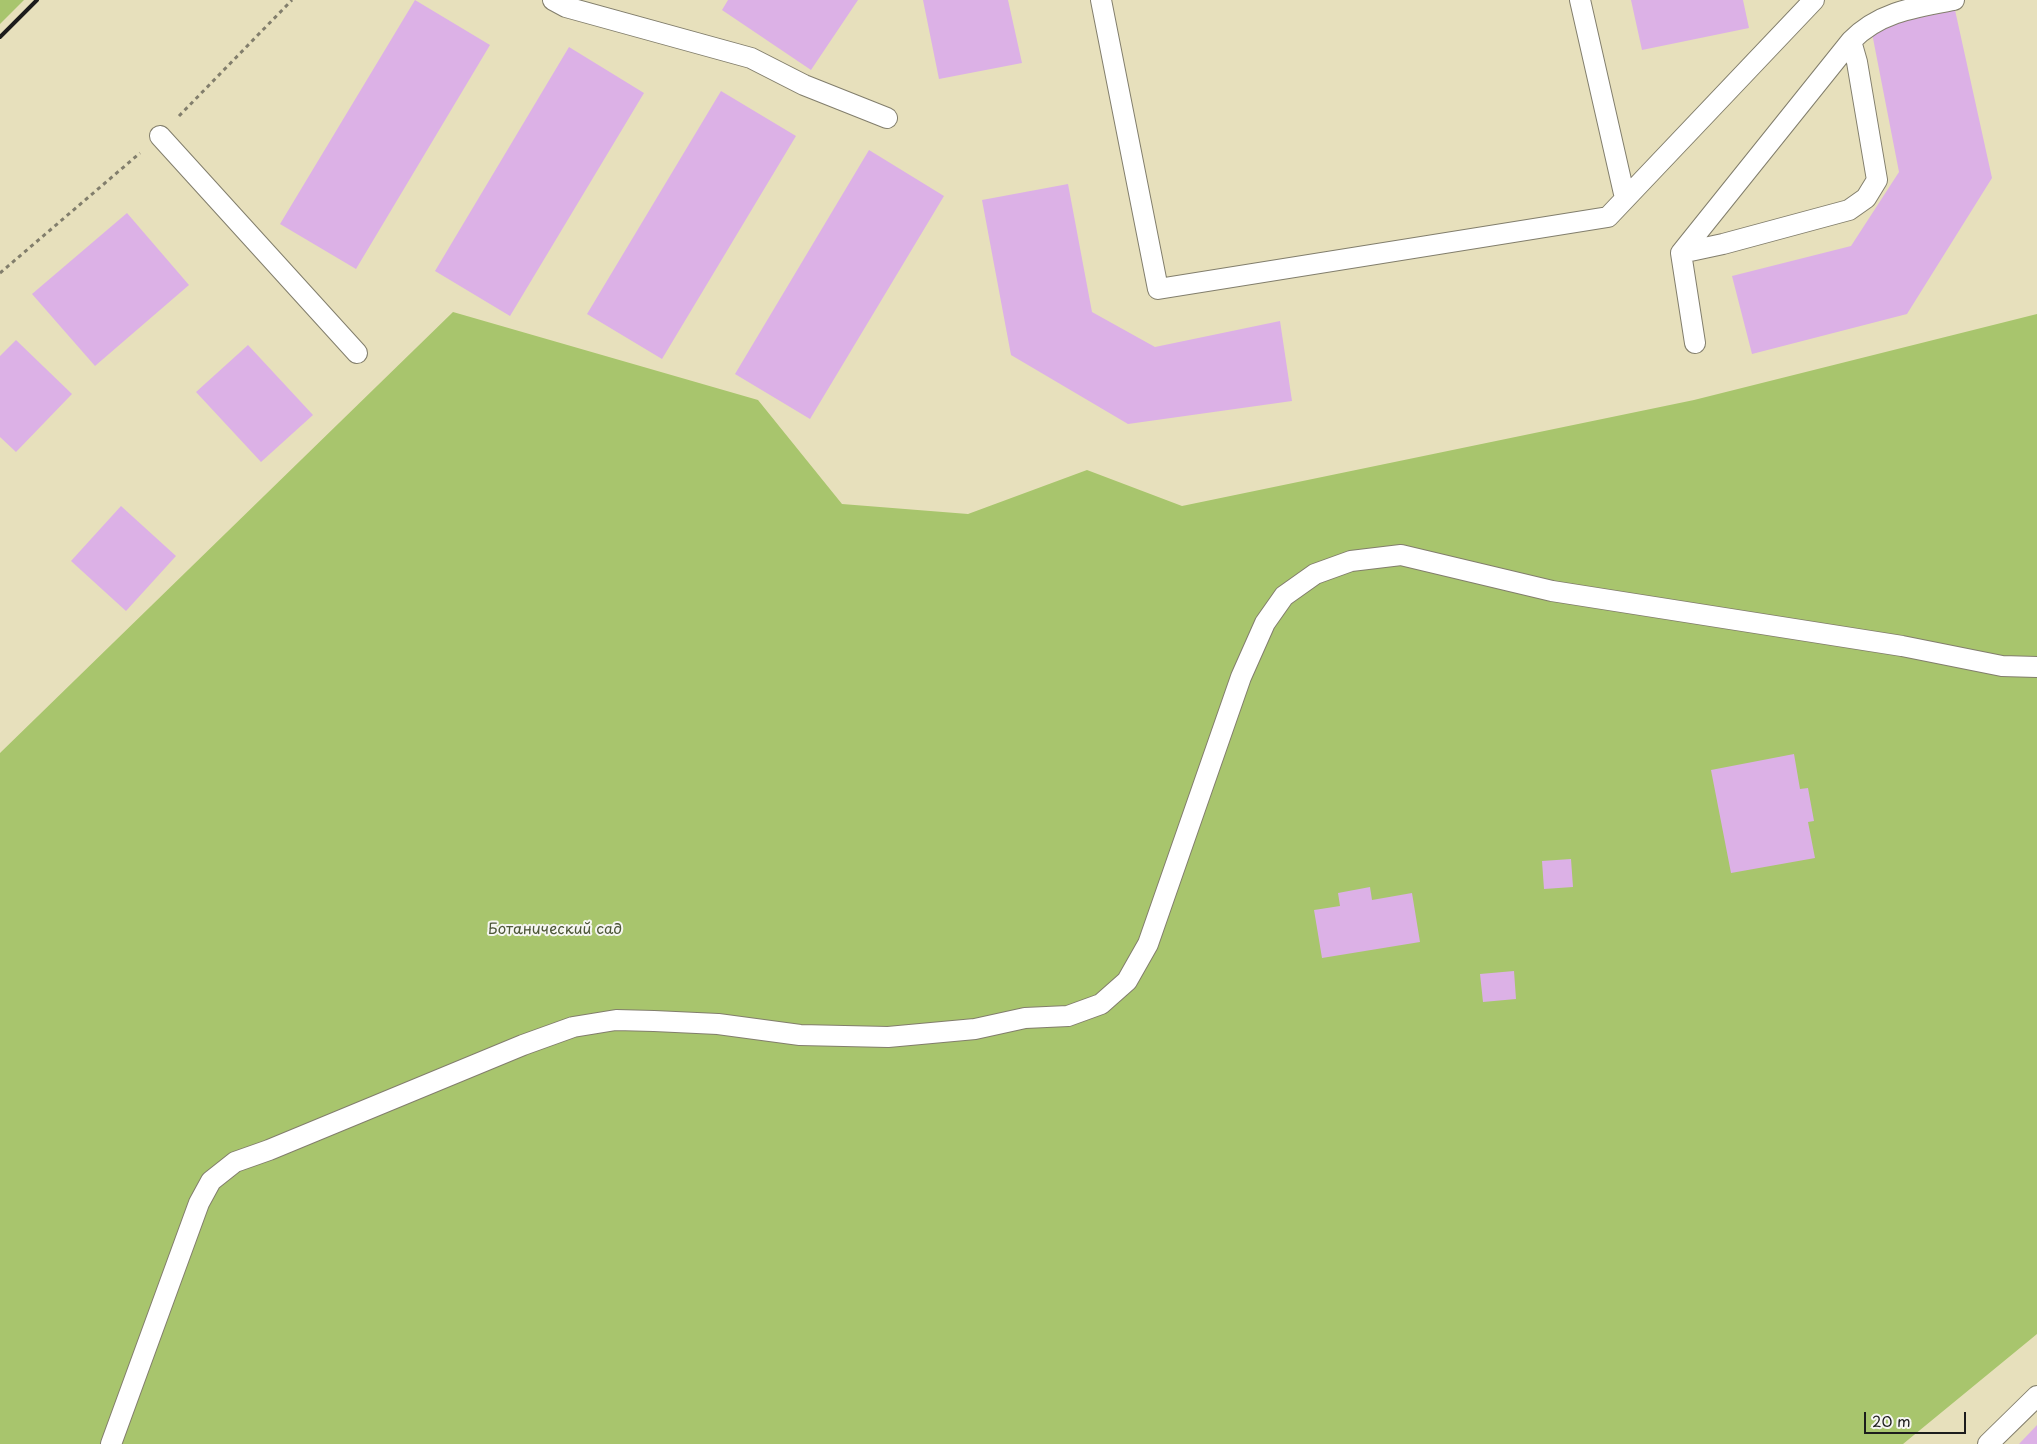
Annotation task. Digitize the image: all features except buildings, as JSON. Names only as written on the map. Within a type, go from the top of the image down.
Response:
[{"type":"lane","points":[[553,0],[566,7],[751,58],[804,85],[887,118]]},
{"type":"lane","points":[[1101,0],[1158,289],[1608,217],[1814,0]]},
{"type":"lane","points":[[1580,0],[1625,198]]},
{"type":"lane","points":[[1695,343],[1681,253],[1851,40],[1875,21],[1894,12],[1954,0]]},
{"type":"lane","points":[[1681,253],[1723,244],[1848,210],[1866,198],[1876,180],[1857,62],[1851,40]]},
{"type":"lane","points":[[160,136],[357,353]]},
{"type":"lane","points":[[111,1444],[199,1203],[211,1181],[235,1162],[573,1027],[616,1020],[654,1021],[718,1024],[800,1034],[888,1037],[975,1029],[1025,1018],[1068,1016],[1101,1004],[1127,981],[1148,944],[1241,677],[1265,623],[1284,596],[1315,574],[1351,561],[1401,554],[1552,591],[1902,646],[2002,666],[2037,667]]},
{"type":"lane","points":[[1988,1444],[2037,1396]]},
{"type":"green space","points":[[0,0],[24,0],[0,24]]},
{"type":"green space","name":"Ботанический сад","points":[[453,312],[758,400],[842,504],[968,514],[1087,470],[1182,506],[1694,400],[2037,314],[2037,1334],[1903,1444],[0,1444],[0,753]]},
{"type":"railway","points":[[0,37],[37,0]]}]
